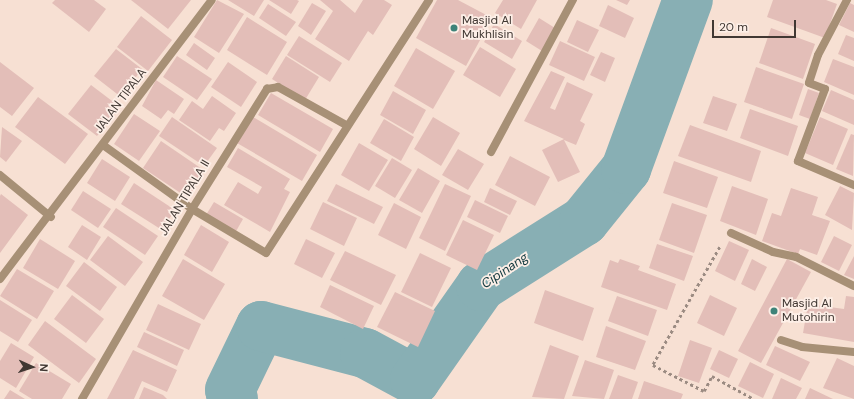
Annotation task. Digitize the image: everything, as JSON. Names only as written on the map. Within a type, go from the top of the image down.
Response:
[{"type":"street","name":"JALAN TIPALA","points":[[0,279],[51,217],[212,0]]},
{"type":"street","points":[[103,145],[192,209],[266,253],[346,125],[429,0]]},
{"type":"street","points":[[491,152],[574,0]]},
{"type":"street","points":[[847,0],[818,55],[809,83],[825,90],[798,161],[854,185]]},
{"type":"street","name":"JALAN TIPALA II","points":[[82,399],[192,209],[269,87],[282,90],[346,125]]},
{"type":"street","points":[[0,175],[51,217]]},
{"type":"street","points":[[731,233],[773,252],[796,257],[854,286]]},
{"type":"street","points":[[781,340],[802,347],[854,352]]},
{"type":"path","points":[[731,233],[701,279],[653,365],[704,391],[712,376],[754,399]]},
{"type":"building","points":[[55,0],[94,0],[106,9],[89,32],[52,3]]},
{"type":"building","points":[[131,0],[191,0],[168,29]]},
{"type":"building","points":[[217,0],[244,14],[219,53],[194,37]]},
{"type":"building","points":[[228,0],[264,0],[254,16]]},
{"type":"building","points":[[269,0],[297,0],[299,1],[291,14]]},
{"type":"building","points":[[320,0],[340,0],[355,13],[363,0],[384,0],[392,5],[373,35],[368,31],[349,61],[315,39],[333,11]]},
{"type":"building","name":"Masjid Al Mukhlisin","points":[[437,0],[458,0],[492,18],[466,66],[416,38]]},
{"type":"building","points":[[503,0],[537,0],[521,29],[495,13]]},
{"type":"building","points":[[616,0],[630,0],[627,5]]},
{"type":"building","points":[[773,0],[826,0],[837,4],[825,38],[767,17]]},
{"type":"building","points":[[312,3],[326,11],[311,35],[298,26]]},
{"type":"building","points":[[850,3],[854,5],[854,32],[839,25]]},
{"type":"building","points":[[268,4],[296,22],[286,36],[259,18]]},
{"type":"building","points":[[608,5],[634,18],[625,38],[599,26]]},
{"type":"building","points":[[141,16],[172,40],[148,71],[117,47]]},
{"type":"building","points":[[247,17],[287,42],[267,75],[227,50]]},
{"type":"building","points":[[539,18],[555,28],[542,51],[526,41]]},
{"type":"building","points":[[577,20],[599,30],[588,52],[567,42]]},
{"type":"building","points":[[494,24],[522,41],[512,59],[484,42]]},
{"type":"building","points":[[771,28],[815,44],[803,79],[759,63]]},
{"type":"building","points":[[846,35],[854,38],[854,61],[838,54]]},
{"type":"building","points":[[299,36],[342,63],[330,82],[287,55]]},
{"type":"building","points":[[560,41],[595,57],[584,81],[549,65]]},
{"type":"building","points":[[194,43],[215,58],[207,70],[186,55]]},
{"type":"building","points":[[480,47],[516,69],[500,97],[463,75]]},
{"type":"building","points":[[416,48],[455,71],[433,109],[394,86]]},
{"type":"building","points":[[116,49],[142,69],[121,97],[94,76]]},
{"type":"building","points":[[601,52],[615,58],[605,82],[590,75]]},
{"type":"building","points":[[177,56],[212,79],[197,100],[163,77]]},
{"type":"building","points":[[286,56],[319,77],[305,100],[272,79]]},
{"type":"building","points":[[833,59],[854,67],[854,95],[824,82]]},
{"type":"building","points":[[0,62],[34,88],[12,116],[0,107]]},
{"type":"building","points":[[228,62],[257,82],[241,107],[211,87]]},
{"type":"building","points":[[756,67],[804,84],[792,119],[744,102]]},
{"type":"building","points":[[551,71],[565,77],[550,108],[555,110],[567,82],[593,94],[580,121],[585,124],[576,145],[564,140],[580,172],[558,182],[542,150],[564,139],[524,121]]},
{"type":"building","points":[[156,80],[184,99],[174,114],[168,110],[161,119],[142,106]]},
{"type":"building","points":[[91,85],[120,107],[97,136],[68,114]]},
{"type":"building","points":[[808,89],[819,93],[810,119],[799,115]]},
{"type":"building","points":[[831,90],[854,100],[854,125],[822,111]]},
{"type":"building","points":[[393,91],[426,110],[413,134],[380,115]]},
{"type":"building","points":[[271,93],[333,129],[320,152],[258,115]]},
{"type":"building","points":[[212,96],[236,113],[224,131],[219,128],[210,141],[179,120],[192,101],[203,109]]},
{"type":"building","points":[[713,96],[737,104],[727,131],[703,123]]},
{"type":"building","points":[[38,97],[88,134],[65,164],[15,127]]},
{"type":"building","points":[[750,109],[798,126],[788,156],[740,138]]},
{"type":"building","points":[[134,114],[160,131],[139,161],[114,144]]},
{"type":"building","points":[[172,117],[217,148],[204,166],[159,136]]},
{"type":"building","points":[[253,117],[317,155],[302,181],[237,143]]},
{"type":"building","points":[[433,117],[460,133],[441,166],[414,149]]},
{"type":"building","points":[[820,117],[848,129],[833,165],[805,153]]},
{"type":"building","points":[[384,119],[414,137],[401,161],[370,143]]},
{"type":"building","points":[[690,125],[761,151],[751,182],[678,156]]},
{"type":"building","points":[[2,127],[22,141],[6,162],[0,157]]},
{"type":"building","points":[[851,134],[854,135],[853,176],[836,169]]},
{"type":"building","points":[[161,141],[205,171],[188,198],[143,168]]},
{"type":"building","points":[[359,143],[388,160],[369,191],[341,175]]},
{"type":"building","points":[[238,148],[290,179],[284,189],[290,192],[270,232],[224,205],[238,182],[258,194],[262,187],[227,167]]},
{"type":"building","points":[[458,149],[484,164],[468,190],[442,175]]},
{"type":"building","points":[[510,156],[550,177],[535,206],[495,185]]},
{"type":"building","points":[[392,158],[412,170],[395,198],[375,186]]},
{"type":"building","points":[[102,159],[130,177],[115,201],[87,183]]},
{"type":"building","points":[[674,161],[718,177],[707,208],[663,193]]},
{"type":"building","points":[[418,168],[440,181],[422,213],[399,200]]},
{"type":"building","points":[[134,183],[175,210],[162,230],[121,204]]},
{"type":"building","points":[[336,184],[383,207],[374,224],[327,201]]},
{"type":"building","points":[[445,184],[471,196],[445,251],[419,238]]},
{"type":"building","points":[[732,186],[768,199],[756,235],[720,221]]},
{"type":"building","points":[[840,186],[854,193],[852,230],[825,215]]},
{"type":"building","points":[[490,188],[517,201],[510,215],[484,202]]},
{"type":"building","points":[[791,188],[818,197],[812,215],[830,221],[817,255],[800,249],[798,254],[762,241],[772,213],[781,216]]},
{"type":"building","points":[[83,191],[111,209],[98,228],[71,210]]},
{"type":"building","points":[[1,194],[28,215],[0,253],[0,196]]},
{"type":"building","points":[[475,200],[508,216],[500,233],[467,217]]},
{"type":"building","points":[[214,202],[243,219],[235,233],[206,215]]},
{"type":"building","points":[[323,202],[357,218],[344,246],[310,229]]},
{"type":"building","points":[[394,203],[421,217],[406,249],[378,235]]},
{"type":"building","points":[[672,203],[707,215],[694,253],[659,240]]},
{"type":"building","points":[[116,208],[158,236],[145,255],[103,227]]},
{"type":"building","points":[[463,220],[494,235],[477,270],[446,255]]},
{"type":"building","points":[[82,225],[101,237],[87,260],[68,247]]},
{"type":"building","points":[[201,225],[229,242],[212,272],[184,255]]},
{"type":"building","points":[[108,236],[143,262],[125,286],[90,260]]},
{"type":"building","points":[[834,236],[852,245],[839,271],[821,262]]},
{"type":"building","points":[[40,239],[75,261],[58,289],[23,268]]},
{"type":"building","points":[[306,239],[335,253],[322,278],[294,264]]},
{"type":"building","points":[[729,241],[749,250],[735,281],[715,271]]},
{"type":"building","points":[[657,244],[693,256],[684,281],[649,268]]},
{"type":"building","points":[[345,251],[396,275],[381,305],[330,280]]},
{"type":"building","points":[[420,253],[451,268],[432,307],[401,292]]},
{"type":"building","points":[[854,256],[854,279],[844,275]]},
{"type":"building","points":[[183,259],[225,284],[204,320],[162,296]]},
{"type":"building","points":[[620,259],[640,266],[638,270],[676,284],[667,310],[601,287],[610,260],[618,263]]},
{"type":"building","points":[[752,259],[767,267],[755,291],[741,284]]},
{"type":"building","name":"Masjid Al Mutohirin","points":[[787,259],[811,272],[761,363],[738,351]]},
{"type":"building","points":[[84,262],[117,287],[100,311],[66,286]]},
{"type":"building","points":[[17,269],[54,291],[37,319],[0,296]]},
{"type":"building","points":[[330,285],[374,306],[363,329],[320,307]]},
{"type":"building","points":[[545,290],[594,308],[583,341],[534,323]]},
{"type":"building","points":[[395,292],[435,311],[418,347],[377,327]]},
{"type":"building","points":[[72,295],[104,319],[86,343],[54,319]]},
{"type":"building","points":[[710,295],[737,308],[724,336],[697,323]]},
{"type":"building","points":[[617,296],[657,310],[648,336],[608,321]]},
{"type":"building","points":[[846,296],[854,297],[854,342],[803,333],[808,304],[844,309]]},
{"type":"building","points":[[0,300],[32,320],[18,342],[0,331]]},
{"type":"building","points":[[158,304],[201,324],[189,350],[146,330]]},
{"type":"building","points":[[45,321],[96,359],[79,383],[28,345]]},
{"type":"building","points":[[606,326],[646,341],[635,370],[596,357]]},
{"type":"building","points":[[144,332],[184,350],[177,366],[137,347]]},
{"type":"building","points":[[690,340],[712,348],[699,383],[678,376]]},
{"type":"building","points":[[11,343],[34,357],[16,388],[0,378],[0,361]]},
{"type":"building","points":[[550,345],[579,356],[564,399],[532,397]]},
{"type":"building","points":[[775,346],[810,362],[800,381],[766,365]]},
{"type":"building","points":[[133,350],[177,370],[167,392],[142,381],[134,399],[107,399]]},
{"type":"building","points":[[719,350],[738,359],[729,378],[710,369]]},
{"type":"building","points":[[837,358],[854,366],[854,399],[823,388]]},
{"type":"building","points":[[585,360],[614,370],[604,399],[572,396]]},
{"type":"building","points":[[750,362],[774,374],[763,398],[738,386]]},
{"type":"building","points":[[36,363],[71,384],[62,399],[32,399],[19,391]]},
{"type":"building","points":[[618,375],[638,382],[632,399],[609,399]]},
{"type":"building","points":[[781,378],[802,388],[796,399],[772,399]]},
{"type":"building","points":[[644,381],[683,394],[681,399],[638,399]]},
{"type":"building","points":[[144,387],[163,395],[167,399],[139,399]]},
{"type":"building","points":[[810,388],[833,399],[805,399]]},
{"type":"building","points":[[10,390],[25,399],[4,399]]},
{"type":"waterway","name":"Cipinang","points":[[233,399],[230,390],[261,326],[365,353],[415,380],[481,286],[584,221],[626,169],[688,0]]},
{"type":"place","name":"Masjid Al Mukhlisin","points":[[454,28]]},
{"type":"place","name":"Masjid Al Mutohirin","points":[[774,311]]}]
